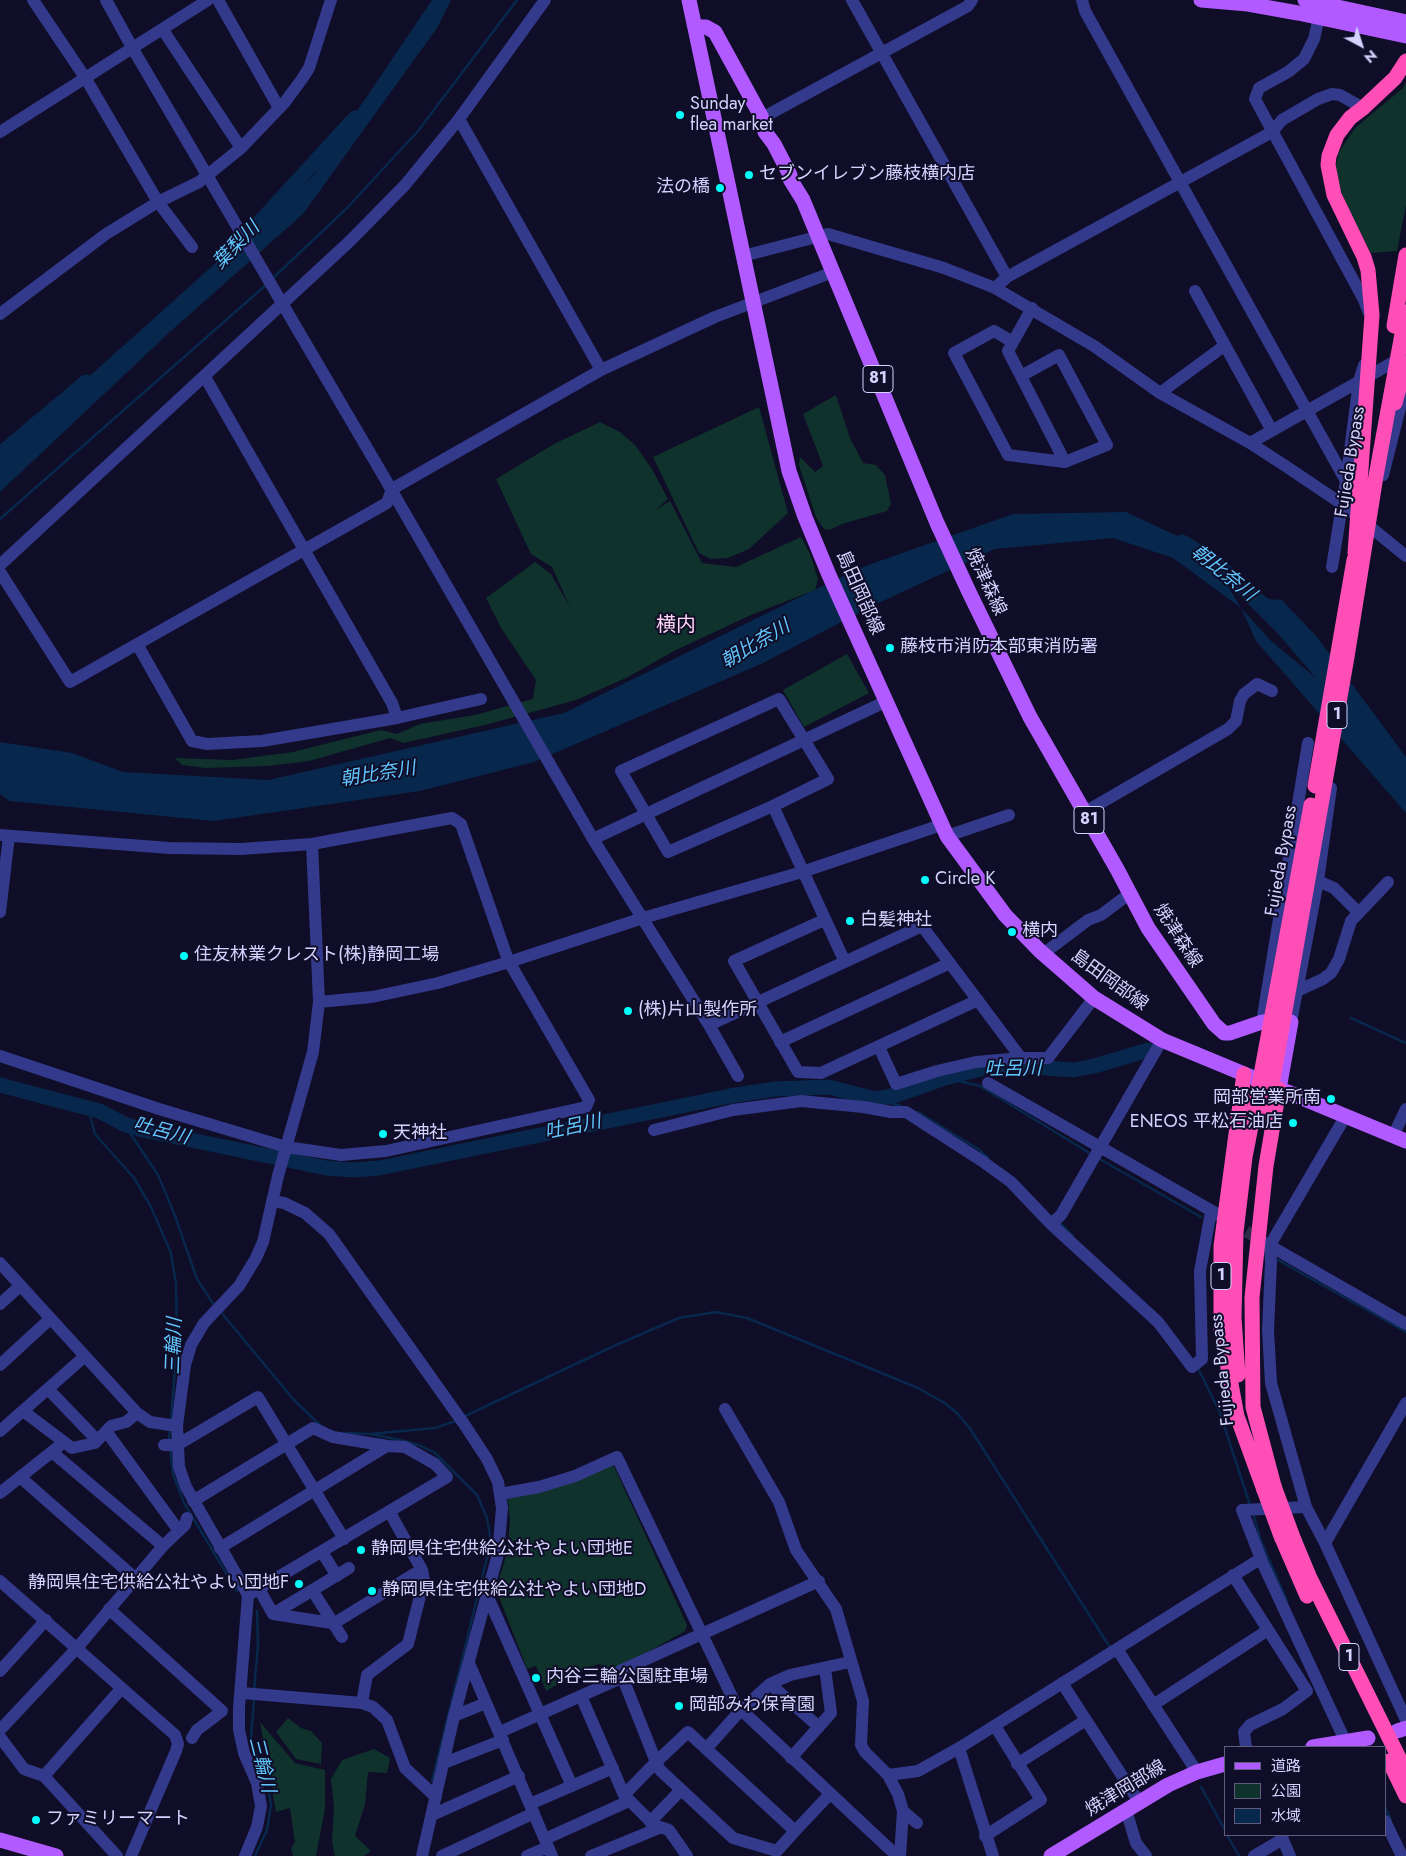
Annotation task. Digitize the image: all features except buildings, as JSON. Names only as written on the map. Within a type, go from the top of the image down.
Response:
[{"type":"highway","points":[[1354,560],[1372,314],[1368,270],[1361,247],[1334,195],[1328,165],[1329,156],[1337,135],[1350,118],[1395,78],[1406,61]]},
{"type":"highway","name":"Fujieda Bypass","points":[[1259,1474],[1241,1393],[1234,1294],[1239,1204],[1354,560],[1406,255]]},
{"type":"highway","name":"Fujieda Bypass","points":[[1253,1407],[1246,1331],[1246,1259],[1253,1189],[1346,666],[1376,476],[1406,312]]},
{"type":"highway","name":"1","points":[[1376,476],[1406,364]]},
{"type":"highway","name":"1","points":[[1244,1074],[1221,1246],[1220,1305],[1222,1330],[1237,1416],[1259,1474],[1269,1488]]},
{"type":"highway","name":"1","points":[[1279,1089],[1256,1241],[1252,1297],[1253,1407],[1269,1488],[1289,1541],[1406,1772]]},
{"type":"highway","name":"1","points":[[1289,1541],[1293,1568],[1382,1746]]},
{"type":"highway","points":[[1386,1755],[1406,1796]]},
{"type":"main road","name":"島田岡部線","points":[[689,0],[789,471],[805,517],[829,575],[944,831],[1005,915],[1043,954],[1094,998],[1157,1037],[1279,1089]]},
{"type":"main road","points":[[1201,0],[1321,10],[1406,22]]},
{"type":"main road","points":[[1305,0],[1321,10],[1406,36]]},
{"type":"main road","name":"焼津森線","points":[[696,27],[706,27],[715,32],[762,118],[765,132],[774,144],[819,235],[937,523],[969,592],[1030,717],[1158,945],[1219,1029],[1230,1033],[1262,1022],[1291,1022]]},
{"type":"main road","points":[[1291,1022],[1279,1089],[1400,1138]]},
{"type":"main road","points":[[1324,1746],[1347,1744],[1368,1738]]},
{"type":"main road","name":"焼津岡部線","points":[[1051,1856],[1168,1785],[1197,1772],[1224,1764]]},
{"type":"main road","points":[[0,1840],[56,1856]]},
{"type":"street","points":[[32,0],[86,79],[158,202],[192,247]]},
{"type":"street","points":[[106,0],[558,774],[593,839],[709,1024],[738,1076]]},
{"type":"street","points":[[0,132],[208,0]]},
{"type":"street","points":[[218,0],[279,108]]},
{"type":"street","points":[[0,314],[106,234],[158,202],[199,182],[241,148],[279,108],[309,68],[330,0]]},
{"type":"street","points":[[0,565],[350,242],[405,185],[459,119],[545,0]]},
{"type":"street","points":[[852,0],[1007,277]]},
{"type":"street","points":[[762,118],[968,6],[972,0]]},
{"type":"street","points":[[1082,0],[1084,11],[1346,481]]},
{"type":"street","points":[[1321,10],[1314,39],[1304,59],[1288,72],[1259,88],[1255,99],[1364,300],[1370,325],[1369,343],[1359,382],[1332,567]]},
{"type":"street","points":[[163,30],[241,148]]},
{"type":"street","points":[[995,288],[1007,277],[1272,132],[1282,120],[1325,96],[1340,95],[1363,108]]},
{"type":"street","points":[[459,119],[601,370]]},
{"type":"street","points":[[744,256],[828,234],[944,268],[995,288],[1094,346],[1160,393],[1250,443],[1342,504],[1406,556]]},
{"type":"street","points":[[389,486],[601,370],[715,317],[833,272]]},
{"type":"street","points":[[1195,291],[1271,429]]},
{"type":"street","points":[[1032,308],[1008,351],[1065,462]]},
{"type":"street","points":[[1013,342],[994,331],[954,353],[1008,455],[1065,462],[1107,445],[1059,355],[1021,376]]},
{"type":"street","points":[[1160,393],[1224,346]]},
{"type":"street","points":[[1250,443],[1271,429],[1406,355]]},
{"type":"street","points":[[205,377],[392,703],[397,718]]},
{"type":"street","points":[[1291,1022],[1318,881],[1370,525],[1406,384]]},
{"type":"street","points":[[0,572],[70,682],[386,503],[389,486]]},
{"type":"street","points":[[137,644],[192,741],[207,744],[262,742],[397,718],[481,699]]},
{"type":"street","points":[[1085,812],[1228,729],[1236,721],[1240,701],[1244,694],[1257,684],[1272,691]]},
{"type":"street","points":[[779,699],[828,779],[773,806],[668,852],[621,771],[779,699]]},
{"type":"street","points":[[593,839],[887,701]]},
{"type":"street","points":[[1262,1022],[1308,743]]},
{"type":"street","points":[[773,806],[844,960]]},
{"type":"street","points":[[319,1002],[372,998],[405,991],[509,962],[643,918],[944,831],[1009,815]]},
{"type":"street","points":[[0,912],[5,835],[169,848],[241,849],[312,844],[452,818],[461,824],[509,962],[589,1100],[586,1107],[362,1155],[333,1154],[286,1147],[159,1109],[0,1056]]},
{"type":"street","points":[[312,844],[319,1002],[313,1052],[256,1258],[239,1286],[196,1335],[187,1354],[172,1425],[177,1445],[179,1467],[193,1501],[220,1548],[253,1592],[273,1614],[333,1623],[414,1574]]},
{"type":"street","points":[[1318,881],[1334,888],[1359,913]]},
{"type":"street","points":[[1297,991],[1331,973],[1339,959],[1352,921],[1388,882]]},
{"type":"street","points":[[1043,954],[1088,920],[1101,915],[1130,894]]},
{"type":"street","points":[[824,920],[734,961],[798,1072],[821,1073],[978,1000]]},
{"type":"street","points":[[709,1024],[844,960],[922,926],[1021,1058]]},
{"type":"street","points":[[780,1042],[950,963]]},
{"type":"street","points":[[879,1046],[896,1084],[937,1071],[976,1062],[1048,1058],[1094,998]]},
{"type":"street","points":[[1051,1224],[1062,1216],[1157,1037]]},
{"type":"street","points":[[654,1130],[733,1110],[801,1101],[863,1106],[891,1112],[906,1112],[1011,1182],[1051,1224],[1158,1322],[1192,1367],[1202,1359],[1200,1271],[1215,1214],[988,1083]]},
{"type":"street","points":[[1400,1138],[1406,1109]]},
{"type":"street","points":[[1265,1243],[1346,1117]]},
{"type":"street","points":[[272,1201],[296,1208],[322,1226],[457,1413],[493,1469],[498,1482],[502,1508],[498,1554],[454,1716],[422,1856]]},
{"type":"street","points":[[1265,1243],[1406,1324]]},
{"type":"street","points":[[1265,1243],[1271,1262],[1268,1330],[1271,1383],[1306,1507],[1325,1543],[1403,1726]]},
{"type":"street","points":[[0,1263],[137,1413],[150,1422],[172,1425]]},
{"type":"street","points":[[0,1304],[20,1286]]},
{"type":"street","points":[[0,1365],[50,1319]]},
{"type":"street","points":[[2,1425],[23,1412],[84,1357]]},
{"type":"street","points":[[48,1389],[101,1436],[179,1531]]},
{"type":"street","points":[[164,1445],[177,1445],[258,1397],[344,1539]]},
{"type":"street","points":[[1325,1543],[1406,1402]]},
{"type":"street","points":[[726,1409],[779,1502],[796,1550],[819,1581],[836,1609],[850,1662],[863,1700],[861,1745],[865,1752],[888,1775],[898,1794],[903,1811],[898,1856]]},
{"type":"street","points":[[23,1412],[72,1448],[88,1445],[111,1426],[126,1422],[137,1413]]},
{"type":"street","points":[[193,1501],[313,1428],[333,1437],[405,1447],[435,1464],[447,1477],[253,1592]]},
{"type":"street","points":[[0,1493],[64,1442]]},
{"type":"street","points":[[220,1548],[387,1446]]},
{"type":"street","points":[[52,1452],[163,1546]]},
{"type":"street","points":[[500,1494],[539,1487],[575,1476],[617,1457],[701,1635],[740,1711],[898,1856]]},
{"type":"street","points":[[20,1477],[135,1578]]},
{"type":"street","points":[[1306,1507],[1242,1510],[1260,1559],[1347,1744]]},
{"type":"street","points":[[362,1703],[367,1675],[408,1644],[424,1580],[422,1570],[389,1511]]},
{"type":"street","points":[[0,1730],[76,1648],[163,1546],[185,1526],[187,1518]]},
{"type":"street","points":[[322,1552],[337,1576]]},
{"type":"street","points":[[888,1775],[918,1771],[959,1748],[1260,1559]]},
{"type":"street","points":[[273,1614],[349,1568]]},
{"type":"street","points":[[1234,1575],[1307,1691],[1283,1709],[1250,1725],[1244,1732],[1246,1746]]},
{"type":"street","points":[[0,1581],[175,1735],[178,1744],[131,1856]]},
{"type":"street","points":[[819,1581],[620,1671],[621,1678],[660,1770],[732,1838],[777,1851],[830,1794]]},
{"type":"street","points":[[312,1590],[342,1637]]},
{"type":"street","points":[[245,1856],[260,1819],[261,1800],[257,1783],[242,1744],[239,1708],[253,1592]]},
{"type":"street","points":[[487,1595],[572,1786]]},
{"type":"street","points":[[109,1610],[222,1711],[197,1730],[192,1738]]},
{"type":"street","points":[[1,1667],[46,1620]]},
{"type":"street","points":[[1153,1705],[1268,1630]]},
{"type":"street","points":[[1116,1648],[1197,1772]]},
{"type":"street","points":[[706,1749],[740,1711],[770,1684],[790,1675],[850,1662]]},
{"type":"street","points":[[469,1663],[502,1736],[548,1847]]},
{"type":"street","points":[[791,1758],[831,1713],[825,1668]]},
{"type":"street","points":[[444,1763],[502,1736],[541,1713],[621,1678]]},
{"type":"street","points":[[1062,1683],[1086,1720],[1133,1806],[1136,1843],[1146,1856]]},
{"type":"street","points":[[770,1684],[818,1727]]},
{"type":"street","points":[[44,1776],[121,1689]]},
{"type":"street","points":[[242,1693],[259,1696],[362,1703],[373,1707],[386,1720],[401,1762],[436,1796]]},
{"type":"street","points":[[581,1696],[627,1798],[655,1825],[669,1830],[687,1856]]},
{"type":"street","points":[[454,1716],[486,1703]]},
{"type":"street","points":[[178,1744],[213,1728],[239,1708]]},
{"type":"street","points":[[1018,1764],[1086,1720]]},
{"type":"street","points":[[985,1836],[1041,1800],[994,1726]]},
{"type":"street","points":[[527,1856],[548,1847],[627,1798],[656,1762],[688,1732],[795,1831]]},
{"type":"street","points":[[0,1737],[24,1769],[44,1776],[117,1856]]},
{"type":"street","points":[[959,1748],[985,1836],[993,1856]]},
{"type":"street","points":[[442,1856],[572,1786],[613,1768]]},
{"type":"street","points":[[432,1815],[519,1776]]},
{"type":"street","points":[[591,1856],[655,1825],[681,1790]]},
{"type":"street","points":[[903,1811],[918,1823]]},
{"type":"street","points":[[1386,1823],[1402,1856]]},
{"type":"street","points":[[1254,1856],[1282,1837],[1290,1856]]},
{"type":"green space","points":[[1406,82],[1406,205],[1397,251],[1371,253],[1345,201],[1334,173],[1339,152],[1355,128],[1403,88]]},
{"type":"green space","points":[[836,395],[850,438],[863,463],[876,465],[885,475],[891,504],[887,511],[842,524],[830,530],[824,529],[816,517],[799,465],[800,457],[815,472],[823,466],[803,414]]},
{"type":"green space","points":[[759,407],[788,513],[749,549],[728,558],[711,559],[699,553],[653,457]]},
{"type":"green space","points":[[600,422],[620,432],[635,445],[652,469],[668,499],[655,510],[670,501],[702,563],[736,567],[801,537],[810,554],[818,579],[815,590],[751,615],[674,651],[626,678],[576,700],[485,725],[403,743],[390,738],[309,761],[268,766],[205,768],[182,765],[175,758],[232,760],[293,752],[381,730],[397,734],[420,724],[475,715],[533,699],[536,680],[501,628],[486,598],[535,562],[551,574],[570,607],[552,567],[531,554],[496,479],[554,444]]},
{"type":"green space","points":[[847,654],[869,693],[804,727],[783,690]]},
{"type":"green space","points":[[612,1462],[687,1625],[685,1631],[611,1673],[600,1664],[588,1667],[546,1691],[536,1666],[527,1669],[496,1589],[507,1553],[510,1520],[507,1493]]},
{"type":"green space","points":[[288,1718],[301,1728],[311,1731],[322,1743],[321,1764],[296,1759],[276,1732]]},
{"type":"green space","points":[[260,1722],[295,1763],[325,1770],[325,1809],[316,1856],[293,1856],[291,1848],[295,1842],[290,1808],[276,1812]]},
{"type":"green space","points":[[374,1749],[390,1758],[387,1773],[368,1772],[365,1804],[355,1836],[371,1851],[364,1856],[335,1856],[332,1842],[334,1808],[331,1779],[342,1760]]},
{"type":"water","points":[[432,0],[451,0],[437,28],[303,214],[172,330],[0,492],[0,456],[313,176]]},
{"type":"water","points":[[1126,512],[1188,541],[1221,574],[1241,608],[1173,558],[1113,538],[995,549],[872,606],[761,664],[534,762],[420,791],[214,821],[9,801],[0,794],[0,742],[72,753],[123,772],[268,780],[564,713],[857,569],[1013,514]]},
{"type":"water","points":[[1232,572],[1269,599],[1282,600],[1317,637],[1406,757],[1406,813],[1256,641],[1241,608],[1270,640],[1316,678],[1312,651],[1261,605]]},
{"type":"waterway","points":[[273,278],[347,208],[418,131],[517,0]]},
{"type":"waterway","name":"葉梨川","points":[[244,239],[355,118]]},
{"type":"waterway","points":[[0,519],[267,284]]},
{"type":"waterway","name":"葉梨川","points":[[0,454],[86,382]]},
{"type":"waterway","name":"朝比奈川","points":[[1182,542],[1211,559],[1238,583],[1284,629],[1326,678]]},
{"type":"waterway","points":[[1351,1018],[1406,1043]]},
{"type":"waterway","name":"吐呂川","points":[[0,1085],[99,1111],[124,1124],[143,1130],[326,1168],[353,1170],[379,1168],[730,1096],[775,1089],[829,1087],[875,1099],[897,1095],[945,1078],[988,1067],[1010,1065],[1073,1070],[1149,1050]]},
{"type":"waterway","points":[[945,1078],[980,1086],[1091,1154]]},
{"type":"waterway","points":[[875,1099],[901,1106]]},
{"type":"waterway","name":"三輪川","points":[[88,1109],[95,1134],[134,1178],[151,1207],[171,1253],[176,1284],[177,1345],[171,1420]]},
{"type":"waterway","points":[[918,1112],[978,1149],[988,1158]]},
{"type":"waterway","points":[[124,1124],[158,1175],[174,1213],[197,1279],[214,1305]]},
{"type":"waterway","points":[[1098,1158],[1201,1217]]},
{"type":"waterway","points":[[1059,1222],[1073,1236]]},
{"type":"waterway","points":[[1278,1260],[1406,1332]]},
{"type":"waterway","points":[[220,1311],[294,1400],[320,1425]]},
{"type":"waterway","points":[[463,1417],[616,1345],[679,1318],[715,1312],[747,1318],[918,1388],[943,1402],[957,1413],[969,1427],[1111,1649]]},
{"type":"waterway","points":[[1198,1368],[1220,1413],[1250,1505]]},
{"type":"waterway","points":[[370,1434],[435,1428],[456,1421]]},
{"type":"waterway","name":"三輪川","points":[[169,1440],[170,1428]]},
{"type":"waterway","points":[[346,1433],[370,1434],[396,1439],[419,1445],[435,1453],[477,1495],[487,1518],[490,1536],[487,1558],[432,1781]]},
{"type":"waterway","name":"三輪川","points":[[170,1448],[173,1474],[184,1503],[237,1591]]},
{"type":"waterway","points":[[1253,1513],[1261,1541],[1287,1601]]},
{"type":"waterway","name":"三輪川","points":[[254,1691],[258,1645],[257,1611]]},
{"type":"waterway","name":"三輪川","points":[[254,1699],[251,1739],[268,1786],[271,1805],[267,1830],[255,1856]]},
{"type":"waterway","points":[[1201,1787],[1224,1828]]},
{"type":"waterway","points":[[1386,1809],[1391,1820]]},
{"type":"waterway","points":[[1228,1836],[1239,1856]]},
{"type":"tunnel","points":[[1231,1222],[1261,1240]]},
{"type":"place","name":"Sunday flea market","points":[[680,115]]},
{"type":"place","name":"セブンイレブン藤枝横内店","points":[[749,175]]},
{"type":"place","name":"法の橋","points":[[720,188]]},
{"type":"place","name":"藤枝市消防本部東消防署","points":[[890,648]]},
{"type":"place","name":"Circle K","points":[[925,880]]},
{"type":"place","name":"白髪神社","points":[[850,921]]},
{"type":"place","name":"横内","points":[[1012,932]]},
{"type":"place","name":"住友林業クレスト(株)静岡工場","points":[[184,956]]},
{"type":"place","name":"(株)片山製作所","points":[[628,1011]]},
{"type":"place","name":"岡部営業所南","points":[[1331,1099]]},
{"type":"place","name":"ENEOS 平松石油店","points":[[1293,1123]]},
{"type":"place","name":"天神社","points":[[383,1134]]},
{"type":"place","name":"静岡県住宅供給公社やよい団地E","points":[[361,1550]]},
{"type":"place","name":"静岡県住宅供給公社やよい団地F","points":[[299,1584]]},
{"type":"place","name":"静岡県住宅供給公社やよい団地D","points":[[372,1591]]},
{"type":"place","name":"内谷三輪公園駐車場","points":[[536,1678]]},
{"type":"place","name":"岡部みわ保育園","points":[[679,1706]]},
{"type":"place","name":"ファミリーマート","points":[[36,1820]]},
{"type":"district","name":"横内","points":[[676,626]]}]
